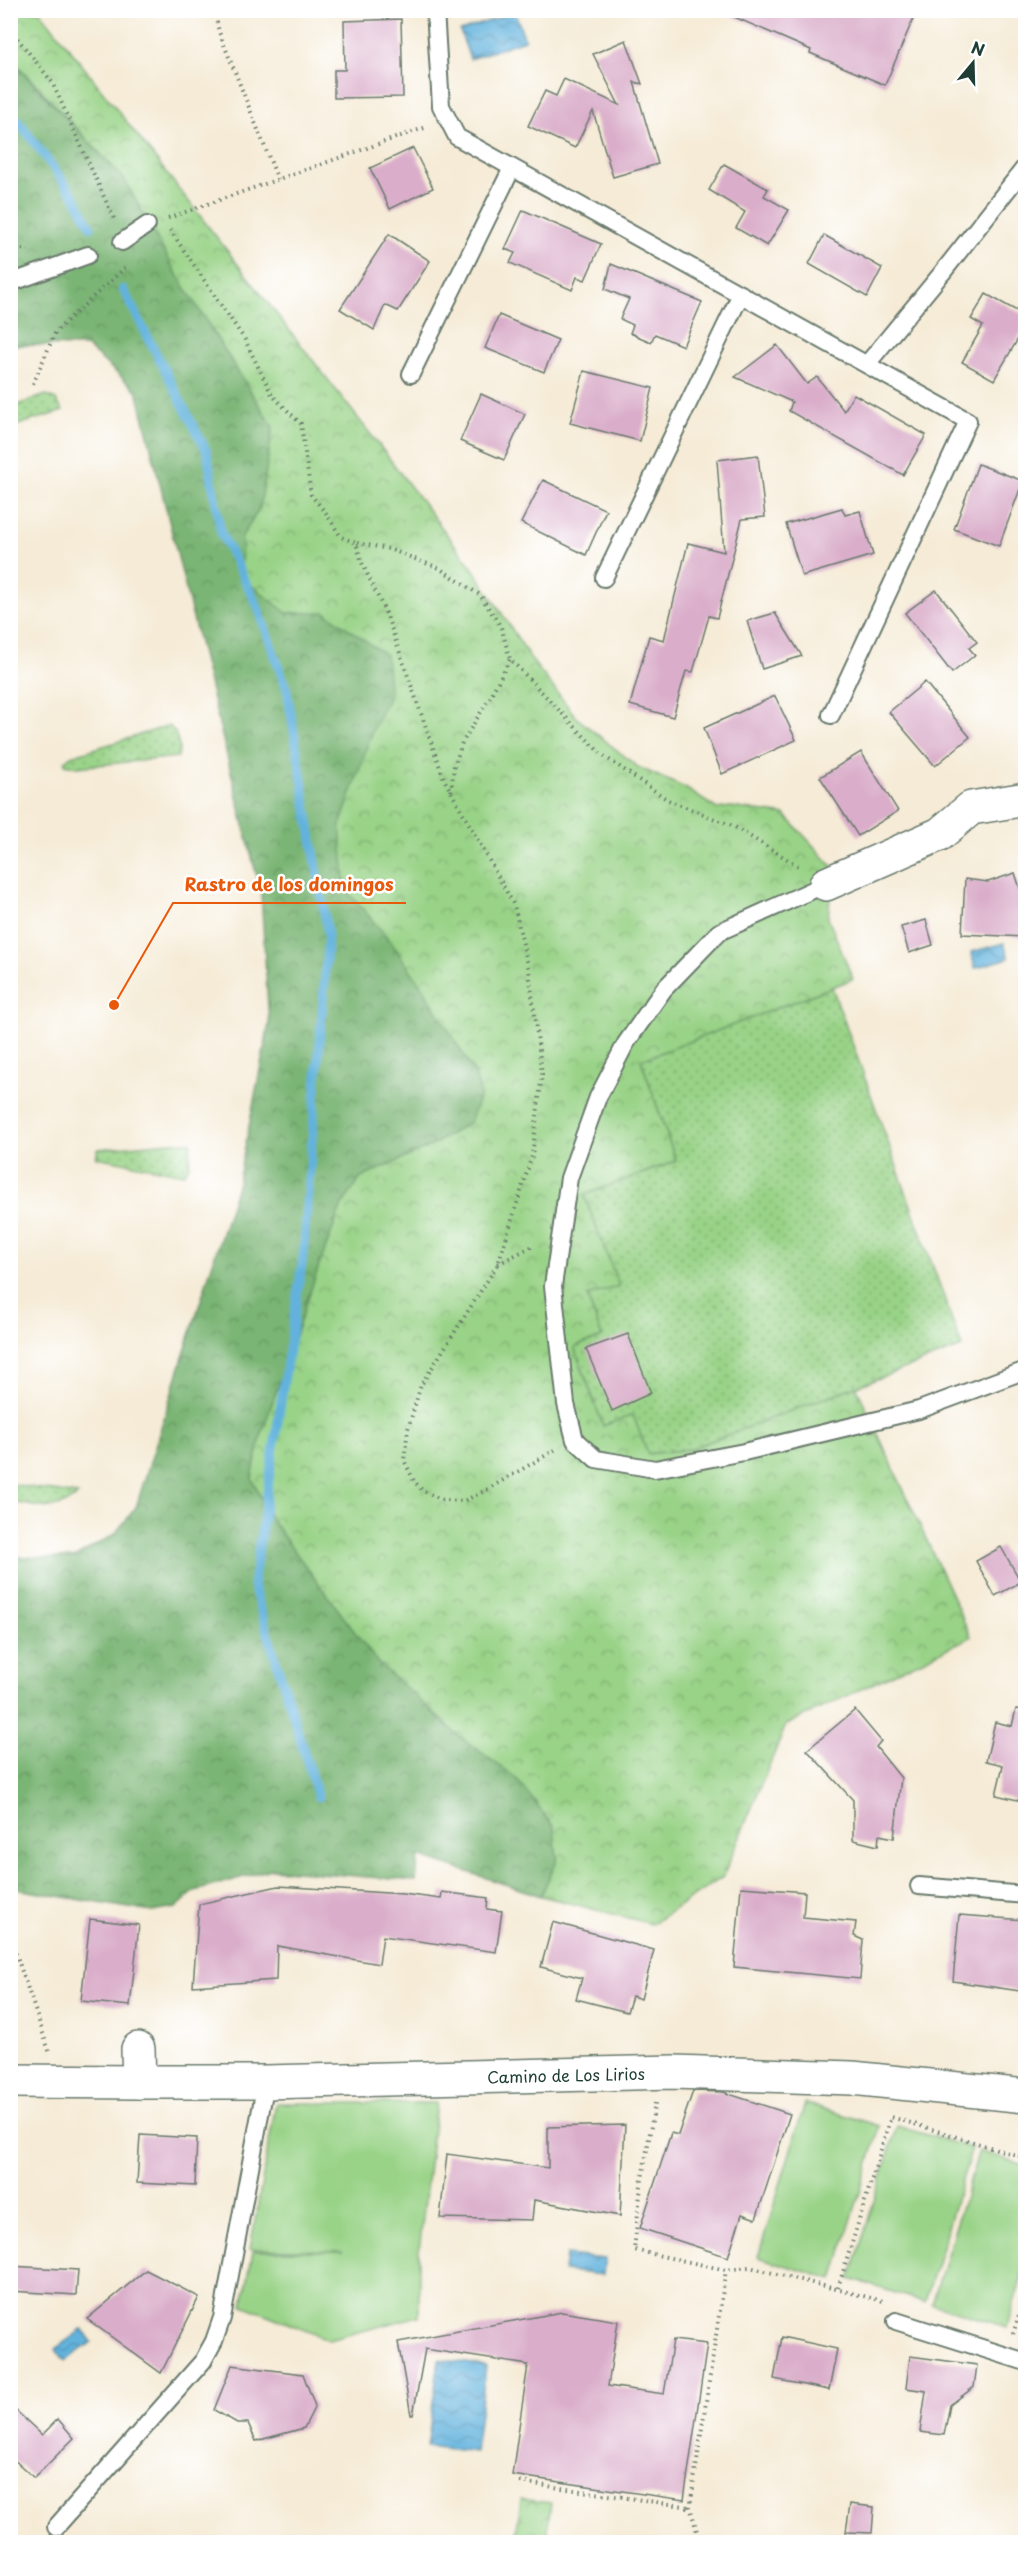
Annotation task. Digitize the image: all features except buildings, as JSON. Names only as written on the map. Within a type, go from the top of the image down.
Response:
[{"type":"street","points":[[826,884],[940,834],[971,808],[1026,799]]},
{"type":"street","points":[[138,2049],[139,2082]]},
{"type":"street","name":"Camino de Los Lirios","points":[[10,2081],[60,2083],[266,2082],[661,2073],[852,2078],[1026,2097]]},
{"type":"lane","points":[[435,10],[441,106],[457,137],[968,421],[831,715]]},
{"type":"lane","points":[[867,364],[1026,166]]},
{"type":"lane","points":[[411,374],[512,168]]},
{"type":"lane","points":[[123,242],[147,225]]},
{"type":"lane","points":[[10,283],[88,255]]},
{"type":"lane","points":[[604,578],[741,294]]},
{"type":"lane","points":[[826,884],[719,932],[664,989],[626,1042],[598,1097],[569,1178],[553,1286],[566,1404],[575,1440],[596,1459],[655,1469],[744,1452],[919,1410],[1026,1370]]},
{"type":"lane","points":[[919,1886],[1026,1895]]},
{"type":"lane","points":[[56,2527],[203,2361],[214,2341],[222,2318],[266,2082]]},
{"type":"lane","points":[[896,2321],[1026,2362]]},
{"type":"path","points":[[214,10],[219,32],[278,180]]},
{"type":"path","points":[[10,29],[52,82],[123,242]]},
{"type":"path","points":[[147,225],[448,119]]},
{"type":"path","points":[[169,218],[170,230],[245,340],[272,395],[301,424],[311,495],[341,537],[356,543],[388,549],[439,568],[480,595],[501,627],[510,659],[551,704],[611,760],[668,800],[734,826],[826,884]]},
{"type":"path","points":[[161,237],[170,230]]},
{"type":"path","points":[[33,384],[56,331],[135,259]]},
{"type":"path","points":[[356,543],[362,563],[387,616],[444,779],[514,905],[529,970],[542,1074],[532,1156],[498,1264],[421,1385],[408,1429],[404,1460],[414,1481],[423,1491],[443,1500],[464,1501],[575,1440]]},
{"type":"path","points":[[451,792],[454,766],[462,743],[490,698],[510,659]]},
{"type":"path","points":[[498,1264],[541,1242],[559,1242]]},
{"type":"path","points":[[10,1936],[60,2083]]},
{"type":"path","points":[[661,2073],[641,2185],[634,2250],[726,2270],[749,2267],[892,2303]]},
{"type":"path","points":[[838,2288],[891,2117],[1026,2158]]},
{"type":"path","points":[[700,2542],[690,2507],[726,2270]]},
{"type":"path","points":[[1012,2336],[1026,2292]]},
{"type":"path","points":[[1001,2333],[1019,2339]]},
{"type":"path","points":[[520,2482],[690,2507]]},
{"type":"green space","points":[[11,11],[40,11],[474,570],[533,662],[577,718],[638,767],[685,788],[717,809],[731,807],[785,815],[833,867],[828,918],[853,979],[641,1060],[676,1161],[584,1195],[619,1286],[587,1296],[602,1337],[574,1347],[603,1426],[633,1415],[648,1454],[690,1449],[856,1386],[971,1637],[786,1725],[723,1877],[652,1924],[541,1896],[557,1860],[554,1827],[516,1778],[458,1735],[378,1663],[272,1521],[252,1478],[262,1433],[342,1205],[361,1178],[435,1144],[470,1122],[481,1094],[474,1072],[425,991],[389,939],[346,890],[340,826],[375,724],[390,695],[386,655],[325,612],[287,613],[241,577],[242,536],[260,508],[273,427],[178,276],[124,179],[11,58]]},
{"type":"green space","points":[[11,60],[124,179],[178,276],[273,427],[260,508],[242,536],[287,613],[325,612],[386,655],[391,695],[375,724],[340,826],[389,939],[425,991],[474,1072],[481,1094],[470,1122],[435,1144],[361,1178],[342,1205],[262,1433],[252,1478],[272,1521],[378,1663],[458,1735],[516,1778],[554,1827],[557,1860],[541,1896],[419,1856],[416,1881],[271,1869],[195,1891],[176,1908],[152,1912],[11,1888],[10,1557],[74,1558],[115,1534],[136,1507],[238,1182],[269,1024],[261,894],[137,391],[86,346],[17,345],[11,348]]},
{"type":"green space","points":[[46,395],[56,400],[63,411],[11,427],[11,407]]},
{"type":"green space","points":[[168,726],[178,739],[178,757],[77,767],[65,764],[71,756]]},
{"type":"green space","points":[[832,987],[962,1347],[690,1449],[647,1454],[603,1426],[574,1346],[602,1337],[587,1296],[619,1286],[584,1195],[676,1161],[641,1060]]},
{"type":"green space","points":[[191,1142],[189,1166],[183,1174],[96,1157],[98,1149]]},
{"type":"green space","points":[[11,1484],[78,1495],[62,1505],[37,1507],[11,1501]]},
{"type":"green space","points":[[276,2103],[436,2103],[419,2252],[419,2316],[329,2340],[243,2305],[253,2251],[343,2251],[250,2249]]},
{"type":"green space","points":[[805,2103],[880,2126],[833,2280],[758,2257]]},
{"type":"green space","points":[[897,2126],[972,2148],[925,2302],[850,2279]]},
{"type":"green space","points":[[979,2151],[1025,2165],[1025,2266],[1007,2327],[932,2304]]},
{"type":"green space","points":[[521,2499],[551,2503],[546,2542],[515,2542]]},
{"type":"water","points":[[515,12],[525,40],[470,59],[460,31]]},
{"type":"water","points":[[1004,943],[1009,958],[975,968],[971,952]]},
{"type":"water","points":[[566,2255],[605,2259],[603,2275],[564,2271]]},
{"type":"water","points":[[83,2329],[92,2342],[65,2361],[55,2349]]},
{"type":"water","points":[[439,2359],[486,2366],[475,2452],[427,2446]]},
{"type":"waterway","points":[[10,110],[75,197],[91,227]]},
{"type":"waterway","points":[[123,289],[207,452],[221,533],[257,605],[287,690],[328,935],[303,1257],[253,1585],[318,1797]]},
{"type":"place","name":"Rastro de los domingos","points":[[114,1005]]}]
